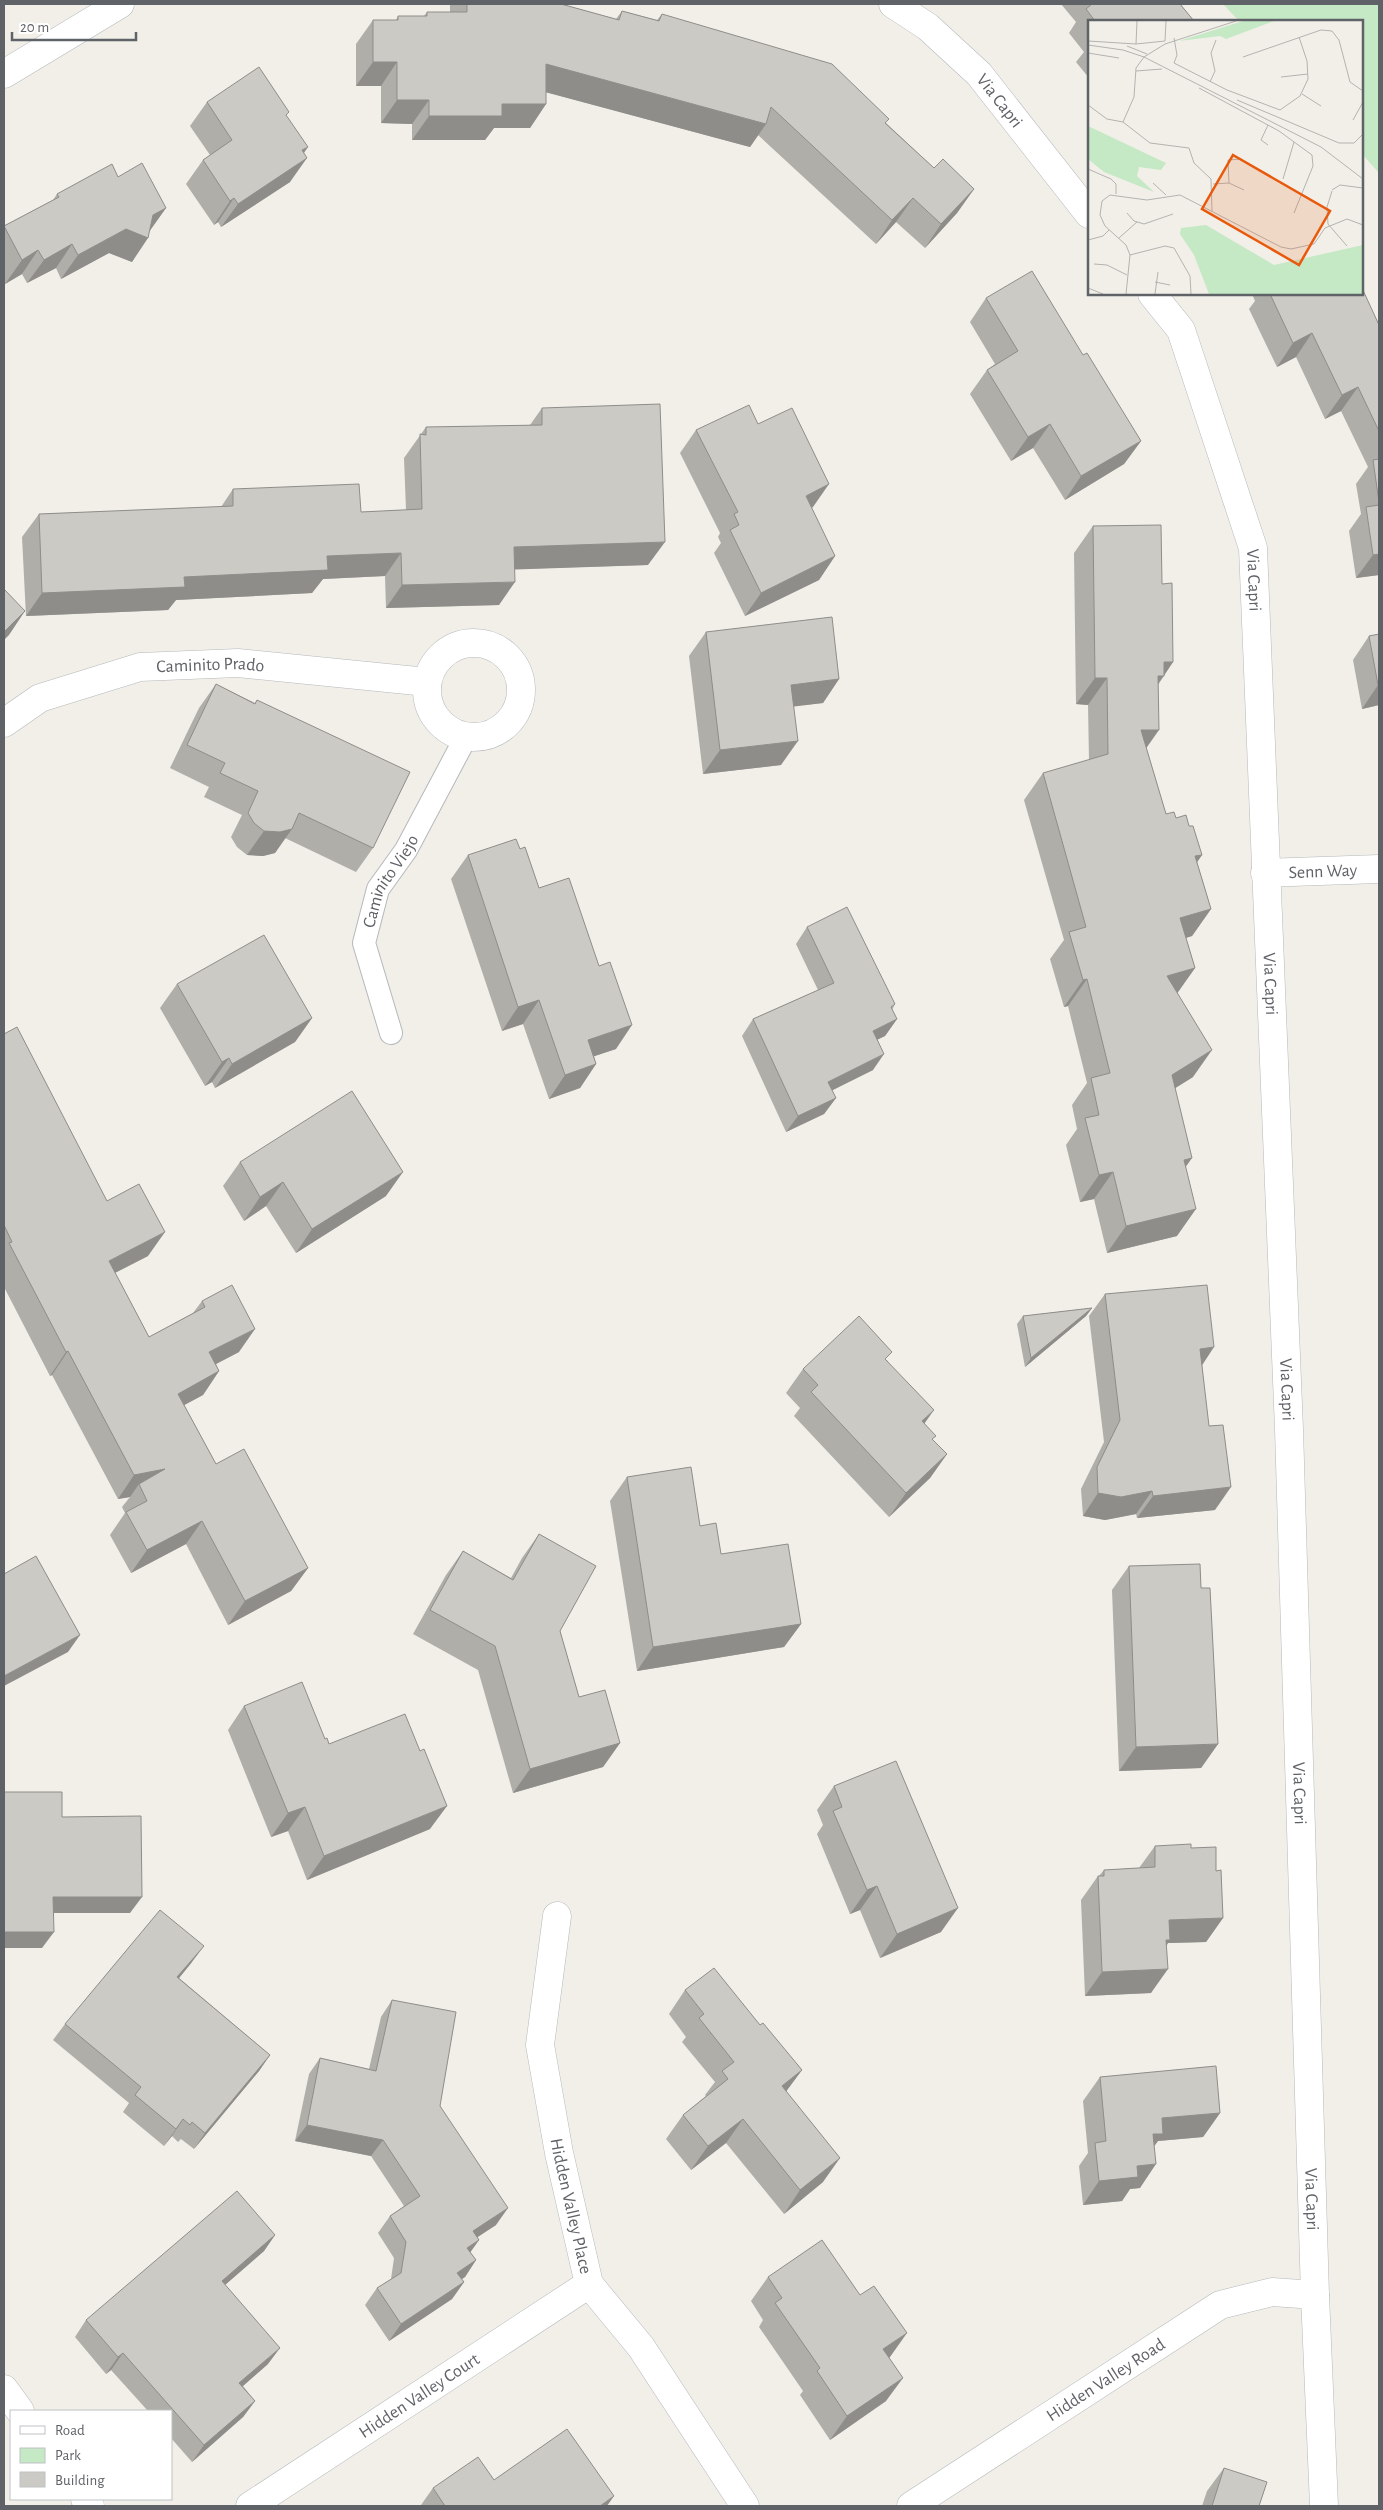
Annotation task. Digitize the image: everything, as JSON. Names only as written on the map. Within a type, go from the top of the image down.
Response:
[{"type":"street","points":[[4,74],[120,4]]},
{"type":"street","name":"Via Capri","points":[[893,4],[928,27],[979,74],[1088,213]]},
{"type":"street","name":"Via Capri","points":[[1153,295],[1181,330],[1253,548],[1289,1439],[1314,2295],[1324,2506]]},
{"type":"street","points":[[467,642],[482,642],[509,656],[517,669],[522,683],[522,698],[508,724],[496,733],[482,737],[466,737],[452,732],[440,723],[432,711],[427,696],[427,682],[432,668],[441,656],[453,647],[467,642]]},
{"type":"street","name":"Caminito Prado","points":[[4,723],[40,698],[140,667],[238,663],[427,682]]},
{"type":"street","name":"Senn Way","points":[[1265,873],[1379,869]]},
{"type":"street","name":"Hidden Valley Place","points":[[557,1916],[540,2044],[559,2153],[589,2284],[642,2347],[745,2506]]},
{"type":"street","name":"Hidden Valley Court","points":[[250,2506],[589,2284]]},
{"type":"street","name":"Hidden Valley Road","points":[[911,2506],[1220,2305],[1272,2292],[1314,2295]]},
{"type":"street","points":[[4,2388],[19,2410]]},
{"type":"lane","name":"Caminito Viejo","points":[[391,1033],[364,943],[378,889],[406,850],[466,737]]},
{"type":"green space","points":[[1223,4],[1379,4],[1379,173],[1363,155],[1363,20],[1238,20]]},
{"type":"building","points":[[467,4],[561,4],[619,20],[622,11],[659,21],[662,14],[832,64],[889,119],[885,123],[934,168],[943,159],[974,189],[941,224],[913,198],[892,220],[771,107],[766,124],[546,64],[546,104],[502,104],[502,116],[429,116],[429,100],[397,100],[397,62],[373,62],[373,20],[398,20],[398,16],[427,16],[427,12],[467,12]]},
{"type":"building","points":[[1092,4],[1180,4],[1193,20],[1094,20],[1086,9]]},
{"type":"building","points":[[259,67],[289,112],[286,115],[308,147],[302,150],[307,158],[238,204],[234,198],[230,201],[203,160],[232,140],[207,102]]},
{"type":"building","points":[[142,163],[166,208],[153,215],[148,238],[126,229],[78,255],[72,244],[44,260],[38,250],[22,260],[4,226],[59,197],[57,194],[112,164],[118,177]]},
{"type":"building","points":[[1032,271],[1083,355],[1087,353],[1141,441],[1081,476],[1050,424],[1028,437],[987,370],[1018,351],[986,298]]},
{"type":"building","points":[[1363,290],[1379,325],[1379,431],[1358,387],[1342,395],[1312,333],[1293,343],[1270,295],[1363,295]]},
{"type":"building","points":[[660,404],[665,542],[514,547],[515,582],[402,585],[401,553],[327,556],[328,570],[184,577],[185,587],[42,593],[39,514],[233,506],[233,489],[359,484],[361,512],[422,509],[420,434],[426,435],[426,427],[542,425],[542,408]]},
{"type":"building","points":[[749,405],[758,424],[792,408],[829,484],[806,496],[835,556],[761,593],[730,530],[739,525],[734,514],[738,512],[696,430]]},
{"type":"building","points":[[1379,459],[1379,502],[1373,460]]},
{"type":"building","points":[[1379,505],[1379,554],[1373,555],[1366,507]]},
{"type":"building","points":[[1161,525],[1162,584],[1172,583],[1173,662],[1164,662],[1164,676],[1158,676],[1159,730],[1141,730],[1166,814],[1174,812],[1176,818],[1186,815],[1189,826],[1193,826],[1202,855],[1195,856],[1211,909],[1180,918],[1195,968],[1167,976],[1212,1050],[1172,1075],[1192,1158],[1184,1160],[1196,1209],[1126,1226],[1113,1172],[1099,1175],[1085,1118],[1099,1115],[1091,1078],[1110,1073],[1087,979],[1083,980],[1069,932],[1086,927],[1043,773],[1108,754],[1107,678],[1095,678],[1093,526]]},
{"type":"building","points":[[4,589],[25,611],[4,632]]},
{"type":"building","points":[[832,617],[839,679],[791,685],[798,741],[720,750],[706,632]]},
{"type":"building","points":[[1379,634],[1379,685],[1378,685],[1369,636]]},
{"type":"building","points":[[216,684],[255,704],[257,700],[410,772],[373,848],[299,813],[292,829],[280,832],[264,831],[254,823],[248,813],[258,791],[220,773],[225,763],[187,745]]},
{"type":"building","points":[[516,839],[520,849],[525,847],[539,888],[569,878],[599,966],[610,962],[632,1025],[588,1040],[596,1064],[565,1075],[539,1000],[518,1007],[468,855]]},
{"type":"building","points":[[847,907],[895,1004],[891,1007],[897,1019],[873,1031],[884,1054],[828,1082],[836,1098],[798,1116],[753,1019],[834,983],[807,927]]},
{"type":"building","points":[[264,935],[312,1018],[232,1064],[229,1058],[222,1062],[177,984]]},
{"type":"building","points":[[17,1027],[107,1201],[139,1184],[165,1232],[109,1261],[149,1337],[205,1307],[202,1301],[232,1285],[255,1329],[209,1352],[219,1371],[178,1394],[216,1464],[244,1449],[308,1568],[245,1601],[202,1521],[147,1550],[126,1512],[147,1501],[139,1484],[165,1469],[134,1475],[68,1351],[66,1352],[9,1243],[12,1242],[4,1225],[4,1034]]},
{"type":"building","points":[[352,1091],[403,1172],[312,1229],[283,1182],[260,1197],[240,1162]]},
{"type":"building","points":[[1207,1285],[1214,1347],[1200,1349],[1209,1426],[1223,1425],[1231,1487],[1153,1496],[1152,1491],[1121,1497],[1098,1493],[1097,1467],[1120,1420],[1105,1294]]},
{"type":"building","points":[[1092,1308],[1031,1358],[1023,1316]]},
{"type":"building","points":[[859,1316],[892,1352],[885,1359],[934,1410],[922,1421],[936,1436],[932,1439],[947,1454],[906,1493],[811,1392],[818,1385],[803,1369]]},
{"type":"building","points":[[691,1467],[700,1526],[716,1523],[721,1554],[788,1544],[801,1624],[653,1647],[627,1477]]},
{"type":"building","points":[[539,1534],[596,1566],[560,1631],[579,1697],[605,1690],[620,1743],[530,1769],[495,1646],[430,1610],[463,1551],[513,1580]]},
{"type":"building","points":[[36,1556],[80,1635],[4,1676],[4,1574]]},
{"type":"building","points":[[1200,1564],[1201,1588],[1210,1588],[1218,1744],[1136,1747],[1129,1566]]},
{"type":"building","points":[[302,1682],[325,1739],[327,1738],[329,1744],[405,1714],[420,1751],[424,1749],[447,1806],[324,1856],[305,1807],[288,1813],[244,1706]]},
{"type":"building","points":[[896,1761],[958,1908],[897,1934],[877,1886],[867,1890],[833,1811],[842,1807],[834,1786]]},
{"type":"building","points":[[4,1792],[62,1792],[62,1817],[141,1816],[142,1897],[53,1897],[54,1932],[4,1932]]},
{"type":"building","points":[[1191,1844],[1191,1848],[1216,1847],[1216,1871],[1221,1870],[1223,1918],[1169,1920],[1170,1940],[1166,1940],[1168,1969],[1102,1972],[1098,1876],[1104,1876],[1104,1870],[1155,1867],[1155,1846]]},
{"type":"building","points":[[160,1910],[204,1946],[177,1977],[270,2055],[205,2133],[192,2122],[190,2125],[183,2119],[176,2129],[135,2095],[141,2087],[65,2024]]},
{"type":"building","points":[[714,1968],[760,2025],[763,2023],[802,2070],[782,2086],[840,2158],[800,2190],[743,2119],[708,2146],[683,2115],[728,2079],[722,2071],[734,2062],[699,2018],[704,2014],[685,1990]]},
{"type":"building","points":[[392,2000],[456,2012],[440,2106],[508,2208],[473,2231],[479,2240],[467,2248],[476,2260],[457,2273],[464,2282],[401,2324],[377,2288],[401,2273],[406,2242],[390,2216],[420,2196],[383,2140],[307,2125],[320,2058],[376,2071]]},
{"type":"building","points":[[1216,2066],[1220,2113],[1162,2118],[1163,2134],[1153,2134],[1156,2164],[1137,2166],[1138,2177],[1099,2181],[1095,2143],[1106,2141],[1100,2077]]},
{"type":"building","points":[[237,2191],[275,2235],[222,2281],[280,2348],[239,2383],[255,2401],[204,2445],[123,2353],[118,2357],[86,2320]]},
{"type":"building","points":[[822,2240],[860,2295],[874,2286],[907,2333],[883,2349],[903,2378],[847,2416],[817,2371],[820,2368],[775,2303],[782,2298],[768,2277]]},
{"type":"building","points":[[567,2429],[614,2496],[600,2506],[445,2506],[433,2488],[478,2457],[494,2480]]},
{"type":"building","points":[[1224,2468],[1267,2482],[1259,2506],[1212,2506]]}]
